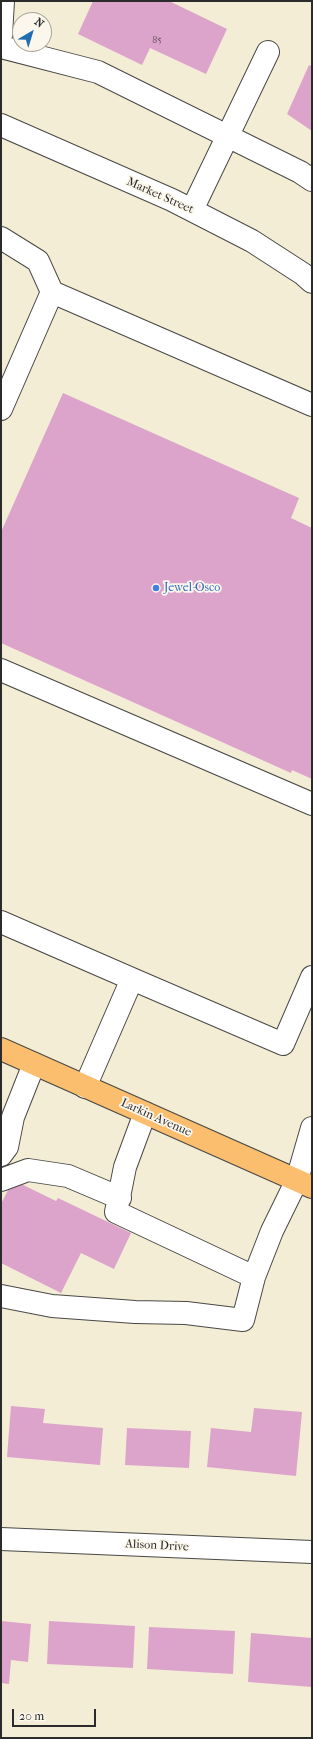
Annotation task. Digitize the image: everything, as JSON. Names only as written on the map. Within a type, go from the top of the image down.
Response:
[{"type":"main road","name":"Larkin Avenue","points":[[1,1049],[304,1184]]},
{"type":"street","points":[[1,36],[3,1]]},
{"type":"street","points":[[1,47],[98,72],[300,172],[312,180]]},
{"type":"street","points":[[192,210],[268,52]]},
{"type":"street","name":"Market Street","points":[[1,125],[192,210],[252,241],[303,274],[312,282]]},
{"type":"street","points":[[1,238],[38,261],[52,292],[312,405]]},
{"type":"street","points":[[1,409],[52,292]]},
{"type":"street","points":[[1,670],[312,804]]},
{"type":"street","points":[[1,922],[283,1044],[312,977]]},
{"type":"street","points":[[85,1087],[132,979]]},
{"type":"street","points":[[1,1155],[7,1147],[13,1117],[34,1064]]},
{"type":"street","points":[[118,1205],[125,1167],[146,1113]]},
{"type":"street","points":[[1,1296],[52,1306],[135,1312],[186,1313],[243,1320],[254,1276],[272,1232],[304,1184],[312,1128]]},
{"type":"street","points":[[1,1180],[28,1170],[68,1176],[118,1205],[254,1276]]},
{"type":"street","name":"Alison Drive","points":[[1,1539],[312,1552]]},
{"type":"building","points":[[93,1],[169,1],[227,29],[206,74],[150,48],[142,65],[78,34]]},
{"type":"building","points":[[309,65],[312,66],[312,131],[287,114]]},
{"type":"building","name":"Jewel-Osco","points":[[63,393],[299,498],[291,518],[312,528],[312,779],[292,770],[291,773],[1,643],[1,532]]},
{"type":"building","points":[[13,1180],[56,1201],[58,1198],[131,1233],[114,1269],[81,1253],[61,1293],[1,1263],[1,1204]]},
{"type":"building","points":[[11,1406],[45,1409],[43,1423],[103,1428],[100,1465],[7,1457]]},
{"type":"building","points":[[254,1408],[302,1412],[296,1476],[207,1467],[211,1428],[251,1432]]},
{"type":"building","points":[[127,1428],[191,1431],[189,1468],[125,1465]]},
{"type":"building","points":[[1,1621],[31,1624],[28,1662],[11,1660],[9,1684],[1,1683]]},
{"type":"building","points":[[49,1621],[135,1626],[133,1668],[47,1664]]},
{"type":"building","points":[[149,1627],[235,1631],[233,1674],[147,1669]]},
{"type":"building","points":[[251,1633],[312,1638],[312,1687],[248,1682]]},
{"type":"place","name":"Jewel-Osco","points":[[156,588]]}]
